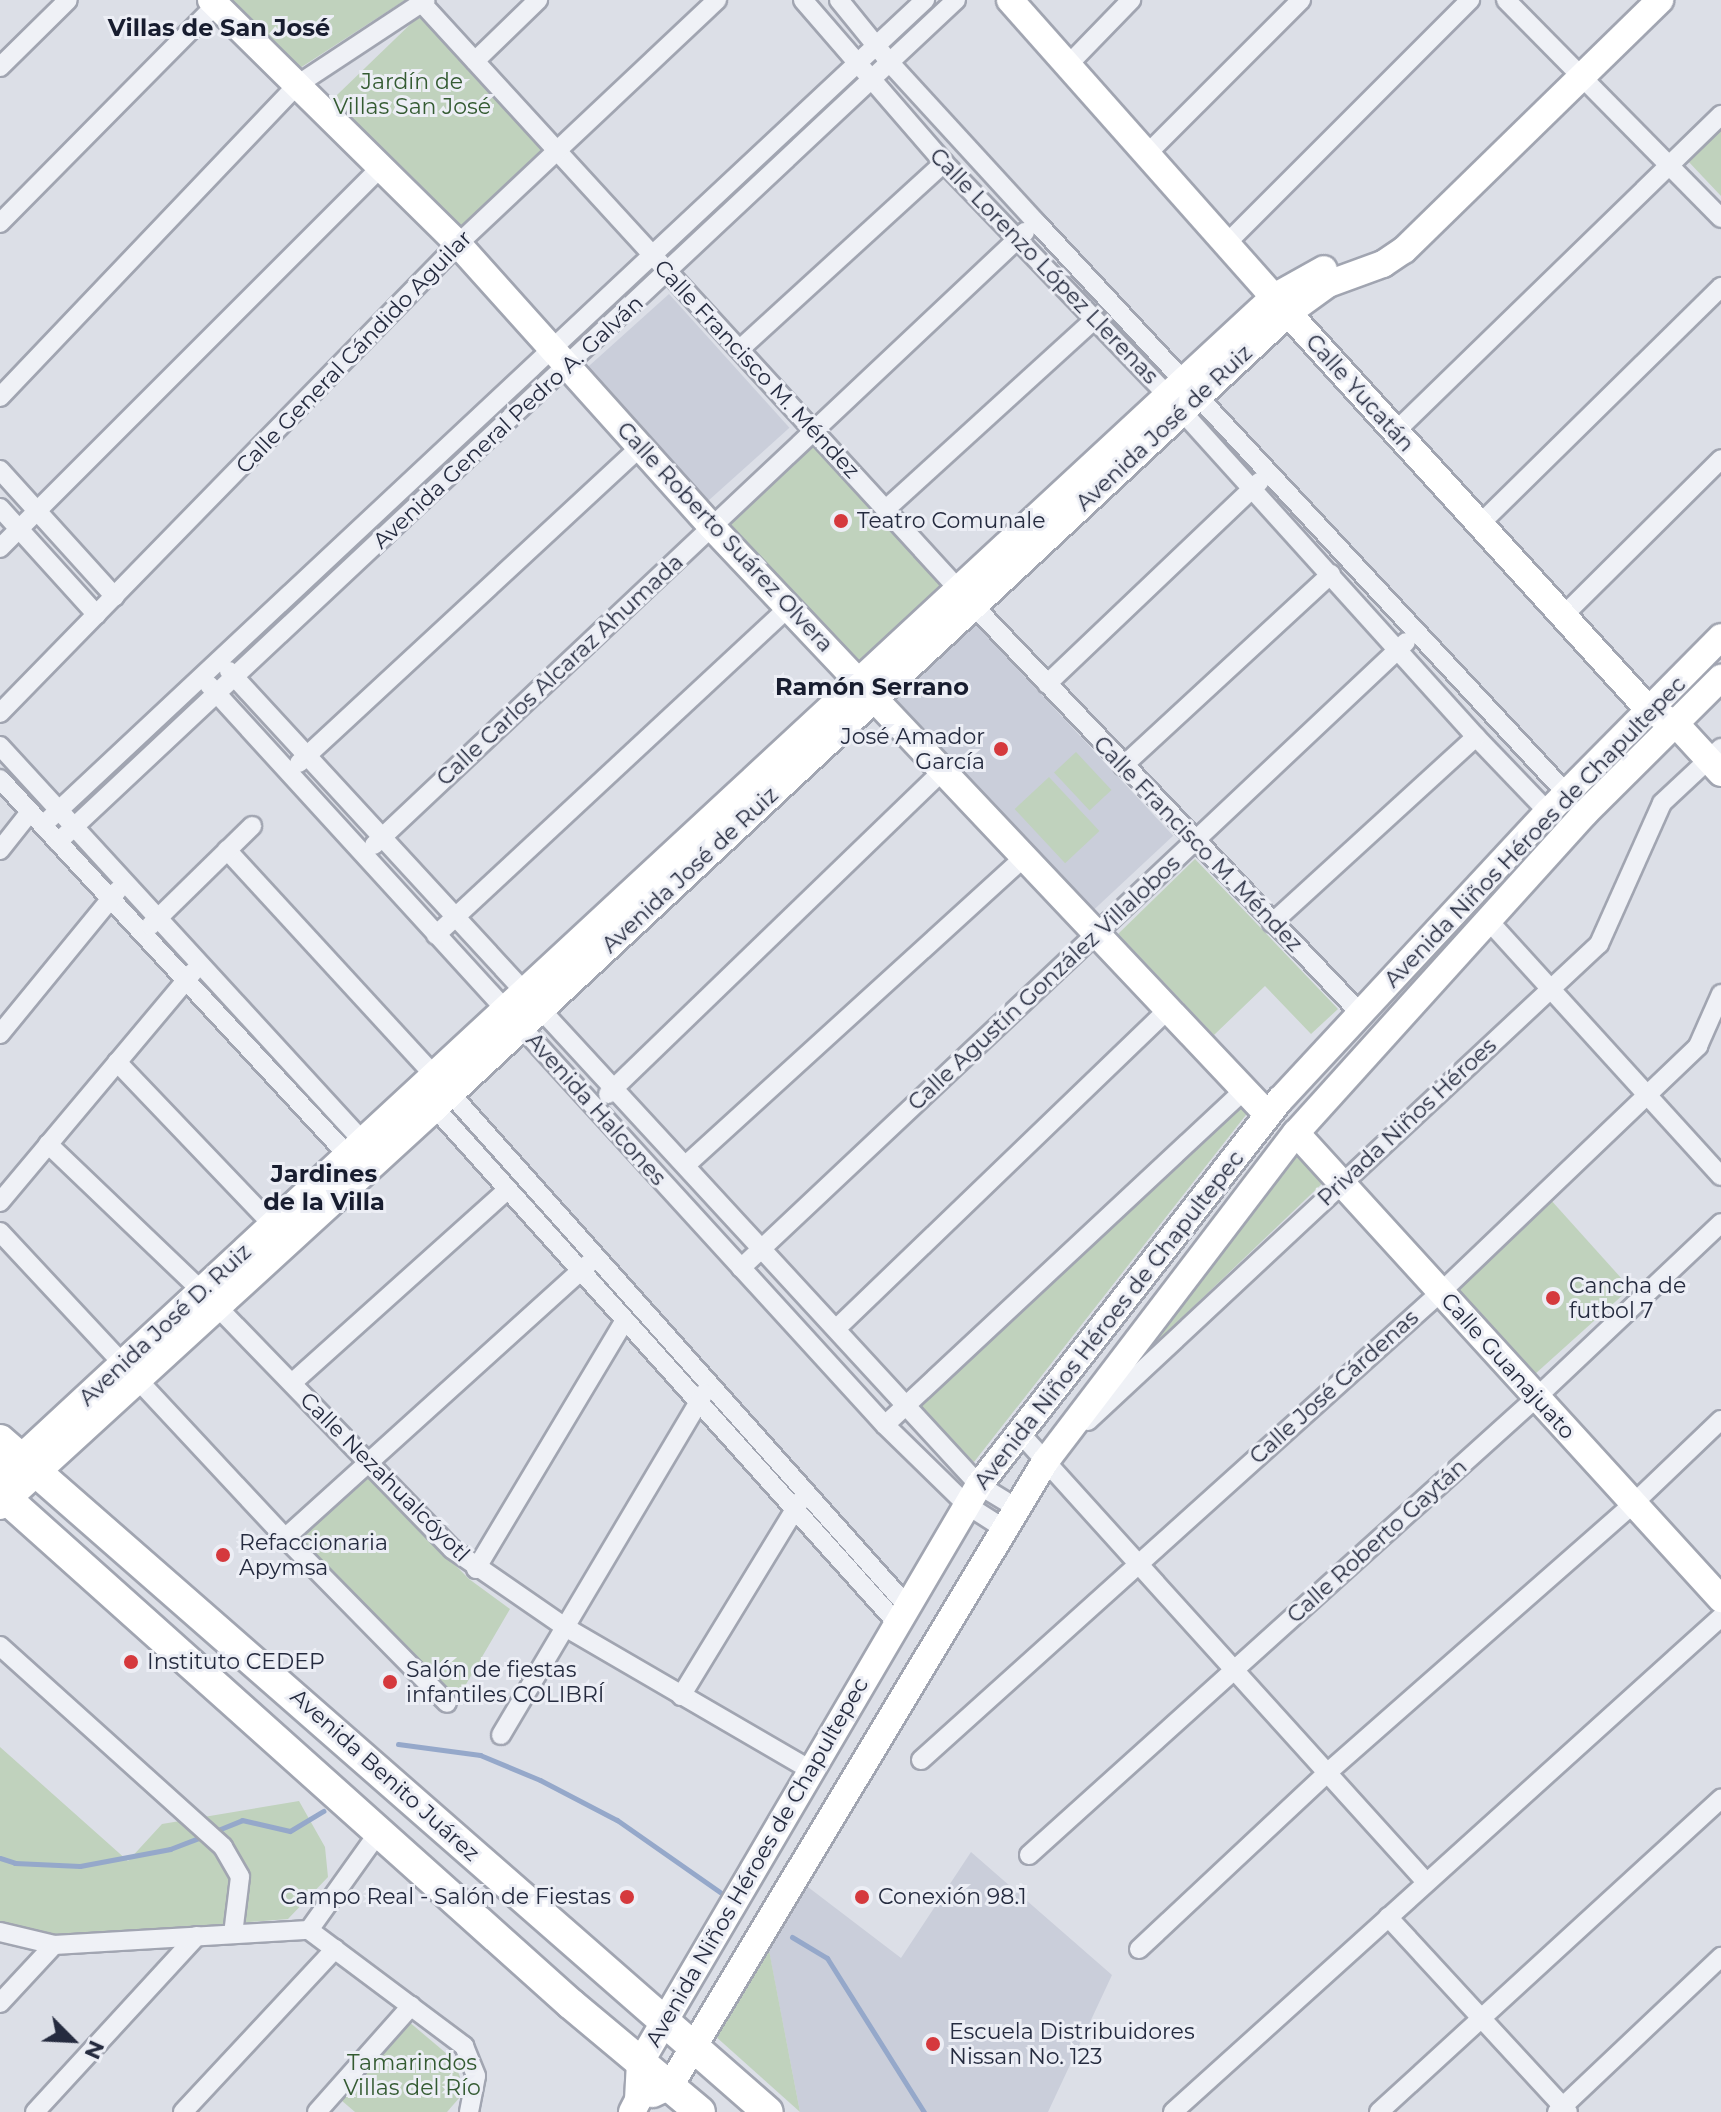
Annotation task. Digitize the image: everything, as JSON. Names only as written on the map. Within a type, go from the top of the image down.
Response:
[{"type":"main road","name":"Avenida Benito Juárez","points":[[9,1478],[288,1689],[768,2112]]},
{"type":"main road","points":[[9,1478],[256,1723],[640,2063],[700,2112]]},
{"type":"main road","points":[[256,1723],[288,1689]]},
{"type":"street","points":[[0,67],[68,0]]},
{"type":"street","points":[[475,61],[538,0]]},
{"type":"street","name":"Calle General Cándido Aguilar","points":[[0,713],[458,244],[717,0]]},
{"type":"street","name":"Calle Lorenzo López Llerenas","points":[[803,0],[944,163],[1094,320],[1269,472],[1417,632],[1557,802]]},
{"type":"street","name":"Calle Lorenzo López Llerenas","points":[[839,0],[891,64],[1036,222],[1183,396],[1252,489],[1476,737],[1557,802]]},
{"type":"street","name":"Avenida General Pedro A. Galván","points":[[58,842],[235,677],[561,358],[654,256],[925,0]]},
{"type":"street","name":"Avenida General Pedro A. Galván","points":[[0,850],[36,819],[59,810],[201,677],[561,358],[669,272],[956,0]]},
{"type":"street","name":"Calle Yucatán","points":[[1010,0],[1395,432],[1649,710],[1675,723],[1717,760]]},
{"type":"street","points":[[1068,65],[1131,0]]},
{"type":"street","points":[[1147,154],[1301,0]]},
{"type":"street","points":[[1227,243],[1470,0]]},
{"type":"street","points":[[1506,0],[1721,218]]},
{"type":"street","name":"Avenida José de Ruiz","points":[[1576,71],[1636,0]]},
{"type":"street","name":"Avenida José de Ruiz","points":[[440,1092],[534,1000],[1281,305],[1292,284],[1392,239],[1576,71],[1660,0]]},
{"type":"street","points":[[0,397],[297,85],[423,1]]},
{"type":"street","name":"Calle Francisco M. Méndez","points":[[423,1],[967,598],[1362,1015]]},
{"type":"street","points":[[0,223],[213,3]]},
{"type":"street","name":"Calle Roberto Suárez Olvera","points":[[213,3],[458,244],[712,527],[1268,1115]]},
{"type":"street","points":[[1395,432],[1721,115]]},
{"type":"street","points":[[740,349],[944,163]]},
{"type":"street","points":[[0,548],[380,168]]},
{"type":"street","name":"Calle Carlos Alcaraz Ahumada","points":[[364,855],[1036,222]]},
{"type":"street","points":[[1481,523],[1721,287]]},
{"type":"street","points":[[886,509],[1094,320]]},
{"type":"street","points":[[288,773],[641,446]]},
{"type":"street","points":[[1564,615],[1721,459]]},
{"type":"street","points":[[0,470],[115,597]]},
{"type":"street","points":[[1047,684],[1269,472]]},
{"type":"street","points":[[0,508],[97,615]]},
{"type":"street","points":[[1123,766],[1331,574]]},
{"type":"street","points":[[436,935],[789,607]]},
{"type":"street","name":"Calle Agustín González Villalobos","points":[[741,1268],[1417,632]]},
{"type":"street","name":"Avenida Niños Héroes de Chapultepec","points":[[635,2106],[640,2063],[973,1495],[1268,1115],[1557,802],[1721,637]]},
{"type":"street","name":"Avenida Halcones","points":[[219,661],[905,1403],[973,1495]]},
{"type":"street","name":"Avenida Halcones","points":[[201,677],[885,1425],[973,1495],[1009,1518]]},
{"type":"street","name":"Avenida Niños Héroes de Chapultepec","points":[[635,2106],[670,2086],[1009,1518],[1045,1462],[1139,1338],[1296,1133],[1585,813],[1721,678]]},
{"type":"street","points":[[1272,923],[1476,737]]},
{"type":"street","points":[[0,746],[200,964],[364,1157]]},
{"type":"street","name":"Privada Niños Héroes","points":[[1045,1462],[1599,944],[1662,803],[1717,760]]},
{"type":"street","points":[[595,1108],[943,770]]},
{"type":"street","points":[[0,779],[186,980],[364,1157]]},
{"type":"street","points":[[143,933],[252,826]]},
{"type":"street","points":[[227,850],[440,1092],[596,1257],[806,1492],[902,1615]]},
{"type":"street","points":[[686,1165],[1024,857]]},
{"type":"street","points":[[0,1034],[125,882]]},
{"type":"street","points":[[1488,920],[1644,1095],[1721,1176]]},
{"type":"street","points":[[0,1202],[200,964]]},
{"type":"street","name":"Calle José Cárdenas","points":[[921,1760],[1441,1292],[1698,1046],[1721,994]]},
{"type":"street","points":[[837,1328],[1169,1009]]},
{"type":"street","points":[[117,1062],[273,1225]]},
{"type":"street","points":[[885,1425],[905,1403],[1244,1090]]},
{"type":"street","points":[[440,1092],[508,1189],[795,1509],[902,1615]]},
{"type":"street","name":"Avenida José D. Ruiz","points":[[9,1478],[440,1092]]},
{"type":"street","name":"Calle Guanajuato","points":[[1296,1133],[1721,1599]]},
{"type":"street","name":"Calle Nezahualcóyotl","points":[[48,1144],[210,1299],[367,1463],[476,1569],[565,1627],[811,1770]]},
{"type":"street","name":"Avenida José D. Ruiz","points":[[210,1299],[273,1225],[364,1157]]},
{"type":"street","points":[[292,1383],[508,1189]]},
{"type":"street","name":"Calle Roberto Gaytán","points":[[1029,1855],[1537,1397],[1721,1223]]},
{"type":"street","points":[[0,1232],[285,1538],[447,1703]]},
{"type":"street","points":[[285,1538],[596,1257]]},
{"type":"street","points":[[1111,1316],[1139,1338]]},
{"type":"street","points":[[476,1569],[625,1320]]},
{"type":"street","points":[[501,1735],[709,1384]]},
{"type":"street","points":[[1139,1949],[1327,1773],[1634,1503],[1721,1420]]},
{"type":"street","points":[[1020,1433],[1426,1882]]},
{"type":"street","points":[[681,1696],[806,1492]]},
{"type":"street","points":[[1173,2112],[1721,1617]]},
{"type":"street","points":[[0,1646],[223,1847],[240,1877],[233,1934]]},
{"type":"street","points":[[1379,2112],[1721,1799]]},
{"type":"street","points":[[309,1930],[379,1832]]},
{"type":"street","points":[[1388,1917],[1563,2110],[1721,1957]]},
{"type":"street","points":[[0,1932],[54,1945],[309,1930],[464,2046],[476,2076],[469,2112]]},
{"type":"street","points":[[35,2112],[197,1936]]},
{"type":"street","points":[[0,2003],[54,1945]]},
{"type":"street","points":[[183,2112],[335,1949]]},
{"type":"street","points":[[317,2112],[411,2006]]},
{"type":"shaded area","points":[[669,294],[789,428],[708,501],[587,368]]},
{"type":"shaded area","points":[[972,620],[1173,836],[1093,911],[892,695]]},
{"type":"shaded area","name":"Escuela Distribuidores Nissan No. 123","points":[[971,1852],[1112,1975],[1048,2112],[800,2112],[768,1946],[804,1884],[901,1958]]},
{"type":"green space","points":[[228,0],[405,0],[300,68]]},
{"type":"green space","name":"Jardín de Villas San José","points":[[422,13],[548,144],[456,234],[329,103]]},
{"type":"green space","points":[[1721,125],[1721,196],[1686,159]]},
{"type":"green space","points":[[814,439],[947,587],[858,667],[725,519]]},
{"type":"green space","points":[[1076,752],[1111,790],[1090,810],[1054,772]]},
{"type":"green space","points":[[1049,777],[1099,831],[1065,863],[1015,809]]},
{"type":"green space","points":[[1195,859],[1338,1009],[1311,1034],[1265,986],[1214,1035],[1118,934]]},
{"type":"green space","points":[[1242,1102],[1249,1111],[974,1462],[919,1407]]},
{"type":"green space","points":[[1299,1143],[1330,1176],[1122,1375]]},
{"type":"green space","name":"Cancha de futbol 7","points":[[1550,1199],[1630,1288],[1534,1375],[1453,1286]]},
{"type":"green space","points":[[364,1473],[469,1579],[510,1609],[458,1698],[294,1539]]},
{"type":"green space","points":[[0,1747],[128,1861],[162,1824],[299,1801],[325,1847],[328,1877],[288,1919],[43,1938],[0,1926]]},
{"type":"green space","points":[[768,1945],[800,2112],[714,2035]]},
{"type":"green space","name":"Tamarindos Villas del Río","points":[[408,2021],[453,2059],[460,2077],[460,2097],[447,2112],[355,2112],[341,2100]]},
{"type":"waterway","points":[[398,1744],[480,1755],[540,1780],[617,1820],[720,1892]]},
{"type":"waterway","points":[[213,1832],[242,1820],[290,1831],[323,1811]]},
{"type":"waterway","points":[[0,1858],[15,1863],[80,1866],[170,1849],[204,1836]]},
{"type":"waterway","points":[[792,1937],[827,1958],[924,2112]]},
{"type":"place","name":"Teatro Comunale","points":[[841,521]]},
{"type":"place","name":"José Amador García","points":[[1001,749]]},
{"type":"place","name":"Cancha de futbol 7","points":[[1553,1298]]},
{"type":"place","name":"Refaccionaria Apymsa","points":[[223,1555]]},
{"type":"place","name":"Instituto CEDEP","points":[[131,1662]]},
{"type":"place","name":"Salón de fiestas infantiles COLIBRÍ","points":[[390,1682]]},
{"type":"place","name":"Campo Real - Salón de Fiestas","points":[[627,1897]]},
{"type":"place","name":"Conexión 98.1","points":[[862,1897]]},
{"type":"place","name":"Escuela Distribuidores Nissan No. 123","points":[[933,2044]]},
{"type":"district","name":"Villas de San José","points":[[219,28]]},
{"type":"district","name":"Ramón Serrano","points":[[872,687]]},
{"type":"district","name":"Jardines de la Villa","points":[[324,1188]]}]
